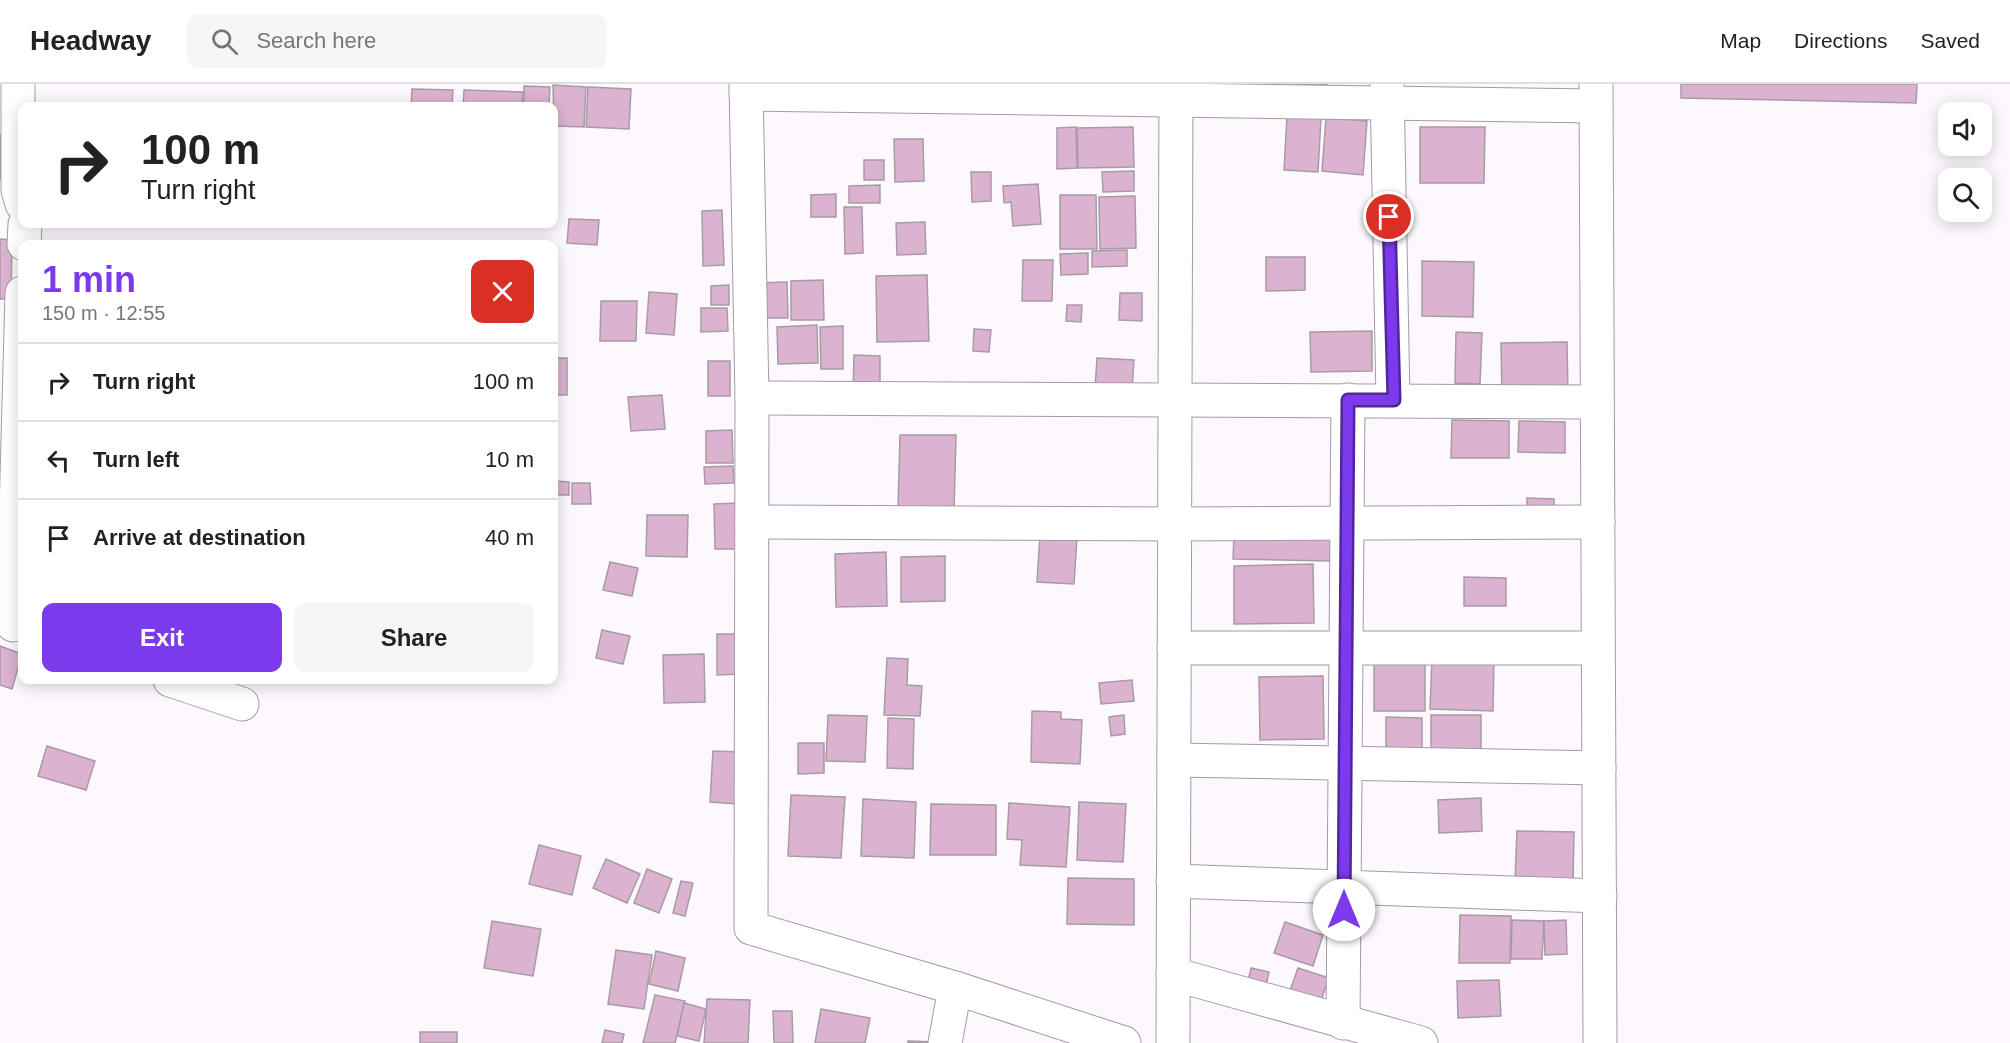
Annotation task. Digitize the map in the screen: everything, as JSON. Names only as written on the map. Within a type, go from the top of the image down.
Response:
[{"type":"street","points":[[18,84],[18,190]]},
{"type":"street","points":[[1124,1043],[1089,1038],[954,988],[751,928],[752,398],[746,89],[1596,95],[1600,1043]]},
{"type":"street","points":[[1173,1043],[1176,91]]},
{"type":"street","points":[[1387,93],[1394,400]]},
{"type":"street","points":[[752,398],[1597,402]]},
{"type":"street","points":[[1343,1023],[1348,400]]},
{"type":"street","points":[[12,624],[18,425]]},
{"type":"street","points":[[752,522],[1175,524],[1598,522]]},
{"type":"street","points":[[1174,648],[1598,648]]},
{"type":"street","points":[[182,684],[242,704]]},
{"type":"street","points":[[1174,760],[1599,768]]},
{"type":"street","points":[[1173,881],[1600,896]]},
{"type":"street","points":[[1173,974],[1421,1043]]},
{"type":"street","points":[[945,1043],[954,988]]},
{"type":"building","points":[[1294,84],[1327,84],[1328,91],[1294,92]]},
{"type":"building","points":[[1681,84],[1917,84],[1916,103],[1681,98]]},
{"type":"building","points":[[553,85],[586,87],[584,127],[558,126],[558,102],[553,102]]},
{"type":"building","points":[[524,86],[550,87],[549,102],[524,102]]},
{"type":"building","points":[[588,87],[631,89],[629,129],[586,127]]},
{"type":"building","points":[[412,89],[453,90],[452,102],[411,102]]},
{"type":"building","points":[[464,90],[523,92],[522,102],[463,102]]},
{"type":"building","points":[[1287,116],[1321,118],[1318,172],[1284,170]]},
{"type":"building","points":[[1326,118],[1367,121],[1363,175],[1322,171]]},
{"type":"building","points":[[1076,127],[1077,168],[1057,169],[1057,128]]},
{"type":"building","points":[[1133,127],[1134,167],[1078,168],[1077,128]]},
{"type":"building","points":[[1420,127],[1485,127],[1484,183],[1420,183]]},
{"type":"building","points":[[1,135],[1,179],[0,179]]},
{"type":"building","points":[[894,139],[923,139],[924,181],[895,182]]},
{"type":"building","points":[[864,160],[884,160],[884,180],[864,180]]},
{"type":"building","points":[[1134,171],[1134,191],[1103,192],[1102,172]]},
{"type":"building","points":[[971,172],[991,172],[991,201],[972,202]]},
{"type":"building","points":[[1038,184],[1041,224],[1013,226],[1011,202],[1004,203],[1003,186]]},
{"type":"building","points":[[880,185],[880,203],[849,203],[849,186]]},
{"type":"building","points":[[836,194],[836,217],[811,217],[811,195]]},
{"type":"building","points":[[1060,195],[1096,195],[1097,249],[1060,249]]},
{"type":"building","points":[[1135,196],[1136,248],[1100,249],[1099,197]]},
{"type":"building","points":[[844,207],[862,207],[863,253],[845,254]]},
{"type":"building","points":[[722,210],[724,265],[703,266],[702,211]]},
{"type":"building","points":[[569,219],[599,220],[597,245],[567,243]]},
{"type":"building","points":[[925,222],[926,254],[897,255],[896,223]]},
{"type":"building","points":[[0,239],[12,240],[11,299],[0,299]]},
{"type":"building","points":[[1127,250],[1127,266],[1092,267],[1092,251]]},
{"type":"building","points":[[1088,253],[1088,274],[1061,275],[1060,254]]},
{"type":"building","points":[[1266,257],[1305,257],[1305,290],[1266,291]]},
{"type":"building","points":[[1023,260],[1053,260],[1052,301],[1022,301]]},
{"type":"building","points":[[1422,261],[1474,262],[1473,317],[1422,316]]},
{"type":"building","points":[[927,275],[929,341],[877,342],[876,276]]},
{"type":"building","points":[[823,280],[824,320],[791,320],[791,281]]},
{"type":"building","points":[[787,282],[788,318],[756,318],[755,283]]},
{"type":"building","points":[[729,285],[729,305],[711,305],[711,286]]},
{"type":"building","points":[[649,292],[677,294],[674,335],[646,333]]},
{"type":"building","points":[[1120,293],[1142,293],[1142,321],[1119,320]]},
{"type":"building","points":[[601,301],[637,301],[636,341],[600,341]]},
{"type":"building","points":[[1067,305],[1082,305],[1081,322],[1066,321]]},
{"type":"building","points":[[701,308],[727,308],[728,331],[701,332]]},
{"type":"building","points":[[817,325],[818,363],[778,364],[777,327]]},
{"type":"building","points":[[843,326],[843,369],[821,369],[820,327]]},
{"type":"building","points":[[974,329],[991,330],[989,352],[973,351]]},
{"type":"building","points":[[1372,331],[1372,371],[1311,372],[1310,332]]},
{"type":"building","points":[[1456,332],[1482,333],[1480,384],[1455,383]]},
{"type":"building","points":[[1567,342],[1568,395],[1502,396],[1501,343]]},
{"type":"building","points":[[854,355],[880,356],[880,395],[853,395]]},
{"type":"building","points":[[558,358],[567,358],[567,395],[558,395]]},
{"type":"building","points":[[1097,358],[1134,360],[1132,390],[1095,388]]},
{"type":"building","points":[[708,361],[730,361],[730,396],[708,396]]},
{"type":"building","points":[[662,395],[665,429],[631,431],[628,397]]},
{"type":"building","points":[[1452,420],[1509,421],[1509,458],[1451,458]]},
{"type":"building","points":[[1519,421],[1565,422],[1565,453],[1518,452]]},
{"type":"building","points":[[732,430],[733,463],[706,463],[706,431]]},
{"type":"building","points":[[900,435],[956,435],[954,511],[898,509]]},
{"type":"building","points":[[733,466],[734,483],[705,484],[704,467]]},
{"type":"building","points":[[558,481],[569,482],[569,495],[558,495]]},
{"type":"building","points":[[572,483],[590,483],[591,504],[572,504]]},
{"type":"building","points":[[1527,498],[1554,499],[1554,512],[1527,511]]},
{"type":"building","points":[[737,503],[738,549],[715,549],[714,504]]},
{"type":"building","points":[[647,515],[688,515],[687,557],[646,556]]},
{"type":"building","points":[[1040,535],[1077,537],[1074,584],[1037,582]]},
{"type":"building","points":[[1234,535],[1331,537],[1330,561],[1233,559]]},
{"type":"building","points":[[886,552],[887,606],[836,607],[835,554]]},
{"type":"building","points":[[945,556],[945,601],[901,602],[901,557]]},
{"type":"building","points":[[610,562],[638,568],[632,596],[603,590]]},
{"type":"building","points":[[1313,564],[1314,623],[1234,624],[1234,566]]},
{"type":"building","points":[[1464,577],[1506,578],[1506,606],[1464,606]]},
{"type":"building","points":[[602,630],[630,636],[623,664],[596,658]]},
{"type":"building","points":[[717,634],[741,634],[741,674],[717,675]]},
{"type":"building","points":[[0,646],[18,653],[18,668],[12,689],[0,685]]},
{"type":"building","points":[[704,654],[705,702],[664,703],[663,655]]},
{"type":"building","points":[[1374,657],[1425,657],[1425,711],[1374,711]]},
{"type":"building","points":[[887,658],[908,659],[907,685],[922,686],[920,716],[884,715]]},
{"type":"building","points":[[1432,658],[1494,659],[1493,711],[1430,709]]},
{"type":"building","points":[[1323,676],[1324,739],[1260,740],[1259,677]]},
{"type":"building","points":[[1132,680],[1134,701],[1101,704],[1099,683]]},
{"type":"building","points":[[1032,711],[1061,712],[1061,719],[1082,720],[1080,764],[1031,762]]},
{"type":"building","points":[[828,715],[867,716],[865,762],[826,761]]},
{"type":"building","points":[[1124,715],[1125,734],[1111,736],[1109,717]]},
{"type":"building","points":[[1431,715],[1481,715],[1481,752],[1431,751]]},
{"type":"building","points":[[1386,717],[1422,718],[1422,750],[1386,749]]},
{"type":"building","points":[[888,718],[914,719],[913,769],[887,768]]},
{"type":"building","points":[[798,743],[824,743],[824,773],[798,774]]},
{"type":"building","points":[[47,746],[95,761],[86,790],[38,776]]},
{"type":"building","points":[[713,751],[740,752],[737,804],[710,802]]},
{"type":"building","points":[[791,795],[845,797],[841,858],[788,856]]},
{"type":"building","points":[[1481,798],[1482,831],[1439,833],[1438,800]]},
{"type":"building","points":[[863,799],[916,802],[914,858],[861,856]]},
{"type":"building","points":[[1079,802],[1126,804],[1123,862],[1077,860]]},
{"type":"building","points":[[1009,803],[1070,807],[1066,867],[1020,865],[1022,840],[1007,839]]},
{"type":"building","points":[[931,804],[996,805],[996,855],[930,855]]},
{"type":"building","points":[[1517,831],[1574,832],[1573,882],[1515,881]]},
{"type":"building","points":[[539,845],[581,856],[572,895],[529,884]]},
{"type":"building","points":[[606,859],[640,874],[627,903],[593,888]]},
{"type":"building","points":[[647,869],[672,879],[659,913],[634,903]]},
{"type":"building","points":[[1068,878],[1134,879],[1134,925],[1067,924]]},
{"type":"building","points":[[681,881],[693,883],[685,916],[673,913]]},
{"type":"building","points":[[1460,915],[1511,916],[1510,963],[1459,963]]},
{"type":"building","points":[[1512,920],[1544,921],[1542,959],[1511,959]]},
{"type":"building","points":[[1566,920],[1567,954],[1545,955],[1544,921]]},
{"type":"building","points":[[492,921],[541,929],[533,976],[484,968]]},
{"type":"building","points":[[1285,922],[1323,935],[1313,966],[1274,953]]},
{"type":"building","points":[[616,950],[652,955],[644,1009],[608,1004]]},
{"type":"building","points":[[656,951],[685,958],[678,991],[649,984]]},
{"type":"building","points":[[1251,968],[1269,972],[1265,990],[1247,986]]},
{"type":"building","points":[[1298,968],[1329,978],[1318,1009],[1287,999]]},
{"type":"building","points":[[1499,980],[1501,1016],[1458,1018],[1457,981]]},
{"type":"building","points":[[655,995],[685,1001],[675,1043],[643,1043]]},
{"type":"building","points":[[707,999],[750,1000],[748,1043],[704,1043]]},
{"type":"building","points":[[684,1003],[706,1009],[699,1041],[677,1036]]},
{"type":"building","points":[[821,1009],[870,1018],[865,1043],[815,1043]]},
{"type":"building","points":[[773,1011],[792,1011],[793,1043],[774,1043]]},
{"type":"building","points":[[605,1030],[624,1034],[622,1043],[602,1043]]},
{"type":"building","points":[[420,1032],[457,1032],[457,1043],[420,1043]]},
{"type":"building","points":[[908,1041],[939,1042],[908,1043]]},
{"type":"route","points":[[1344,910],[1348,400],[1394,400],[1389,217]]}]
